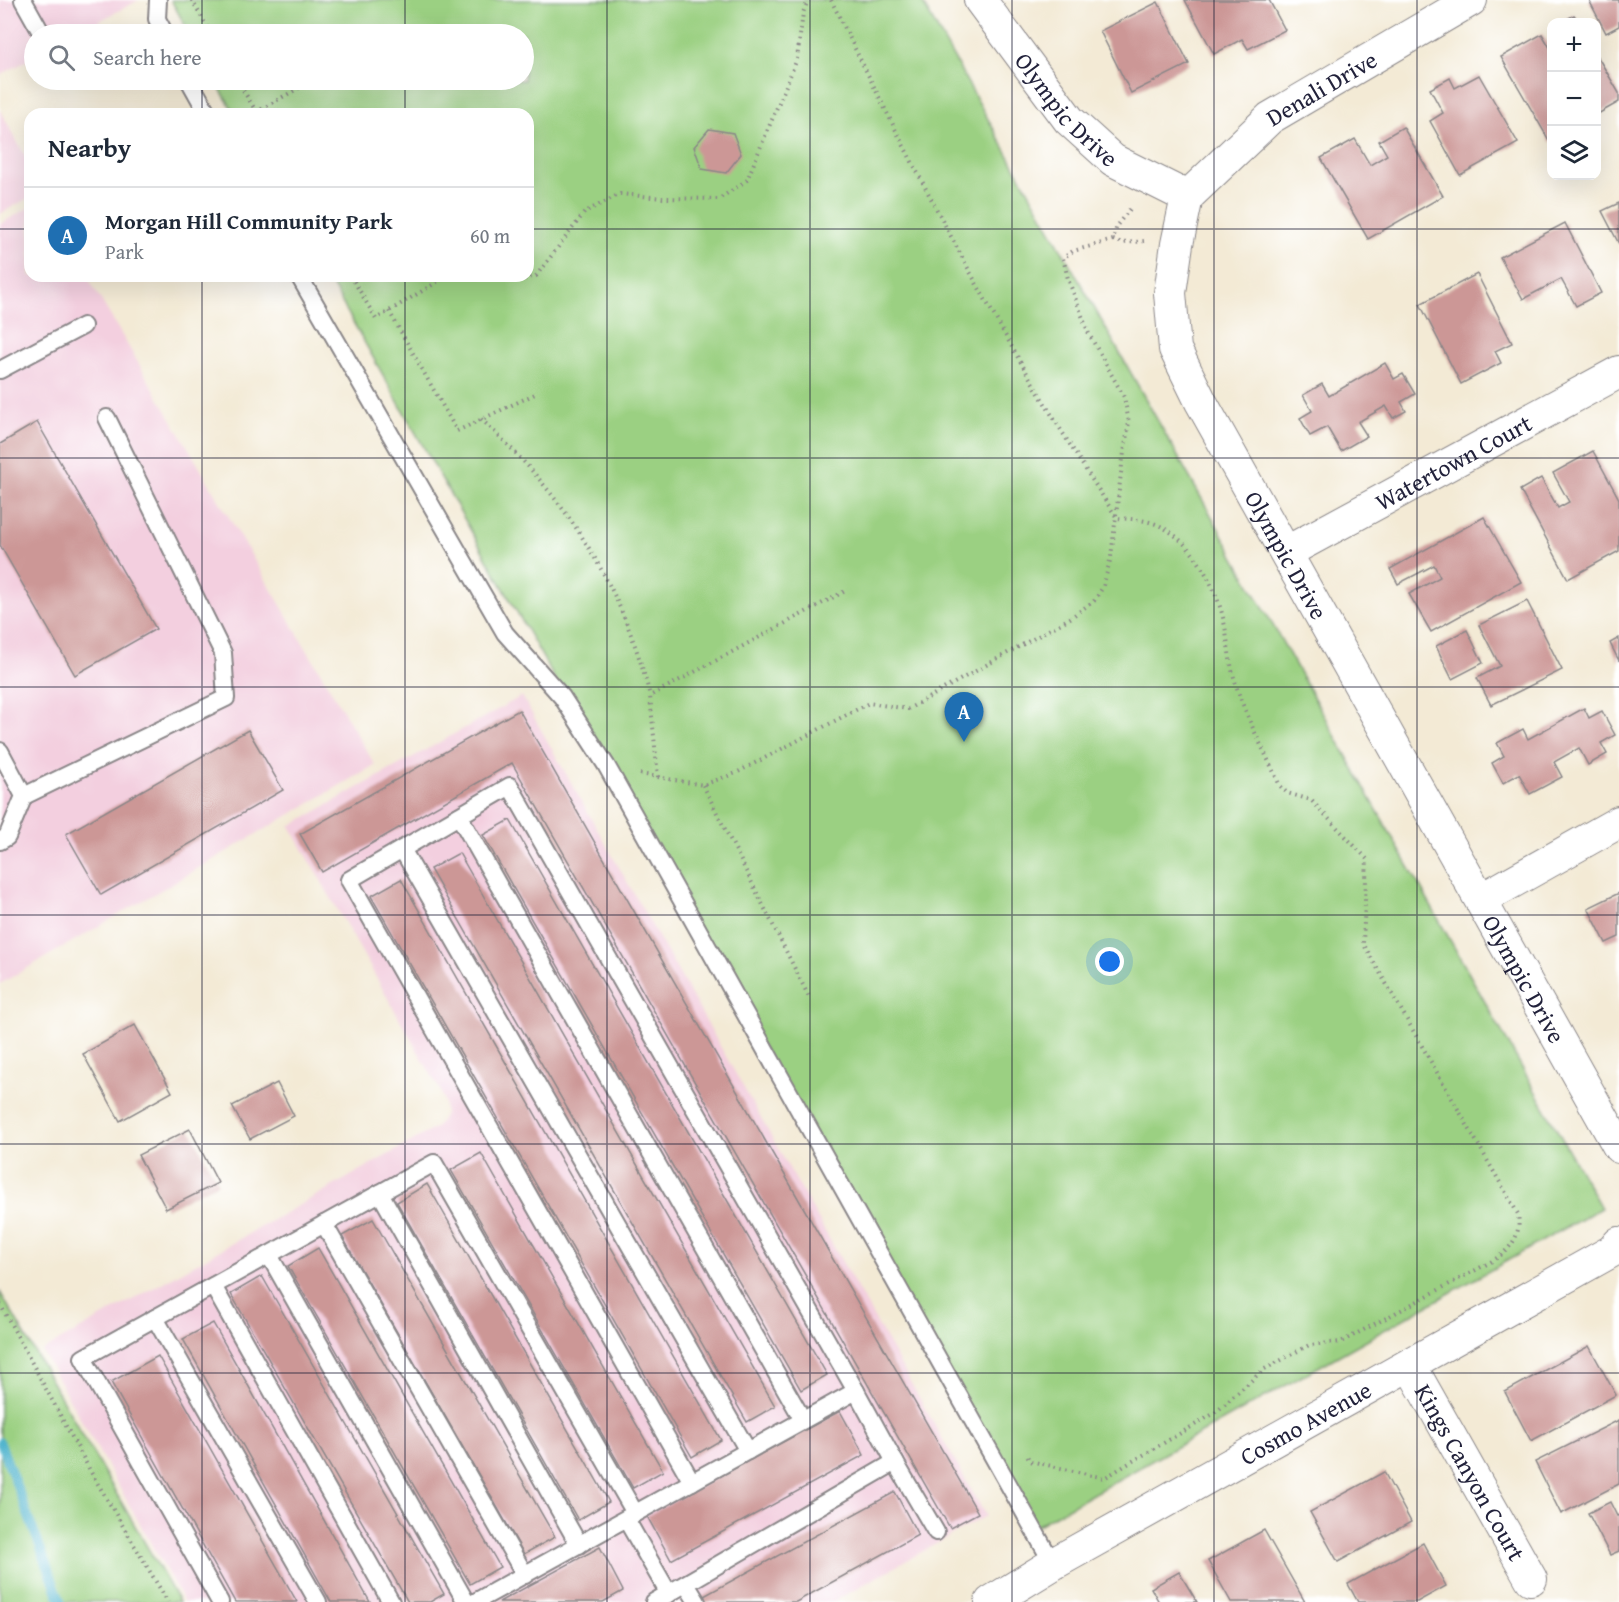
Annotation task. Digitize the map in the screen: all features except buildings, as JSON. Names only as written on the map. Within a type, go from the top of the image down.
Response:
[{"type":"street","name":"Olympic Drive","points":[[980,0],[1069,120],[1113,160],[1187,197],[1170,293],[1175,349],[1201,402],[1482,899],[1619,1147]]},
{"type":"street","name":"Denali Drive","points":[[1187,197],[1270,118],[1471,0]]},
{"type":"street","name":"Watertown Court","points":[[1287,552],[1619,372]]},
{"type":"street","points":[[1482,899],[1619,822]]},
{"type":"street","name":"Cosmo Avenue","points":[[991,1602],[1042,1582],[1410,1365],[1612,1251],[1619,1243]]},
{"type":"street","name":"Kings Canyon Court","points":[[1410,1365],[1531,1579]]},
{"type":"lane","points":[[23,0],[36,24]]},
{"type":"lane","points":[[158,0],[161,24]]},
{"type":"lane","points":[[195,90],[205,108]]},
{"type":"lane","points":[[302,282],[505,633],[562,697],[611,774],[1042,1582]]},
{"type":"lane","points":[[0,370],[83,326]]},
{"type":"lane","points":[[0,841],[8,837],[24,795],[226,698],[222,653],[107,418]]},
{"type":"lane","points":[[0,751],[24,795]]},
{"type":"lane","points":[[692,1482],[349,880],[510,786],[936,1532]]},
{"type":"lane","points":[[459,816],[803,1420]]},
{"type":"lane","points":[[402,849],[748,1451]]},
{"type":"lane","points":[[220,1602],[83,1358],[434,1162],[631,1516],[659,1600],[895,1462]]},
{"type":"lane","points":[[380,1193],[579,1545]]},
{"type":"lane","points":[[324,1224],[525,1575]]},
{"type":"lane","points":[[269,1255],[466,1602]]},
{"type":"lane","points":[[213,1286],[391,1602]]},
{"type":"lane","points":[[156,1318],[318,1602]]},
{"type":"lane","points":[[476,1602],[856,1391]]},
{"type":"lane","points":[[686,1584],[697,1602]]},
{"type":"path","points":[[192,0],[205,24]]},
{"type":"path","points":[[534,277],[585,212],[620,194],[663,198],[719,199],[747,180],[797,59],[803,13],[808,0]]},
{"type":"path","points":[[831,0],[927,191],[1003,332],[1074,454],[1117,518],[1153,523],[1170,531],[1201,564],[1214,589],[1221,610],[1234,678],[1241,701],[1280,786],[1287,794],[1311,800],[1367,859],[1363,943],[1518,1214],[1520,1226],[1511,1246],[1502,1255],[1341,1342],[1309,1345],[1263,1370],[1215,1413],[1104,1478],[1030,1461],[1026,1454]]},
{"type":"path","points":[[243,90],[254,108]]},
{"type":"path","points":[[265,108],[296,90]]},
{"type":"path","points":[[1113,240],[1117,225],[1130,209]]},
{"type":"path","points":[[611,774],[632,773],[703,785],[736,773],[869,704],[908,709],[1070,618],[1094,602],[1103,587],[1112,557],[1129,422],[1124,397],[1089,334],[1068,279],[1063,258],[1073,251],[1113,240],[1123,243],[1149,240]]},
{"type":"path","points":[[354,282],[376,319],[437,282]]},
{"type":"path","points":[[389,311],[457,431],[535,394]]},
{"type":"path","points":[[481,419],[547,488],[607,576],[643,667],[650,696],[658,777]]},
{"type":"path","points":[[650,696],[847,590]]},
{"type":"path","points":[[703,785],[809,997]]},
{"type":"path","points":[[0,1304],[92,1474],[168,1602]]},
{"type":"shaded area","points":[[0,0],[139,0],[94,24],[24,24],[24,62],[0,75]]},
{"type":"shaded area","points":[[0,110],[24,154],[24,200],[0,214]]},
{"type":"shaded area","points":[[24,210],[24,282],[91,282],[375,765],[0,984],[0,224]]},
{"type":"shaded area","points":[[522,696],[986,1516],[832,1602],[184,1602],[42,1351],[437,1127],[445,1114],[440,1090],[290,826]]},
{"type":"green space","points":[[171,0],[921,0],[1601,1208],[1034,1527],[330,282],[534,282],[534,108],[231,108],[221,90],[534,90],[534,24],[184,24]]},
{"type":"green space","points":[[0,1292],[179,1602],[0,1602]]},
{"type":"waterway","points":[[0,1442],[61,1602]]},
{"type":"place","name":"Morgan Hill Community Park","points":[[964,742]]}]
